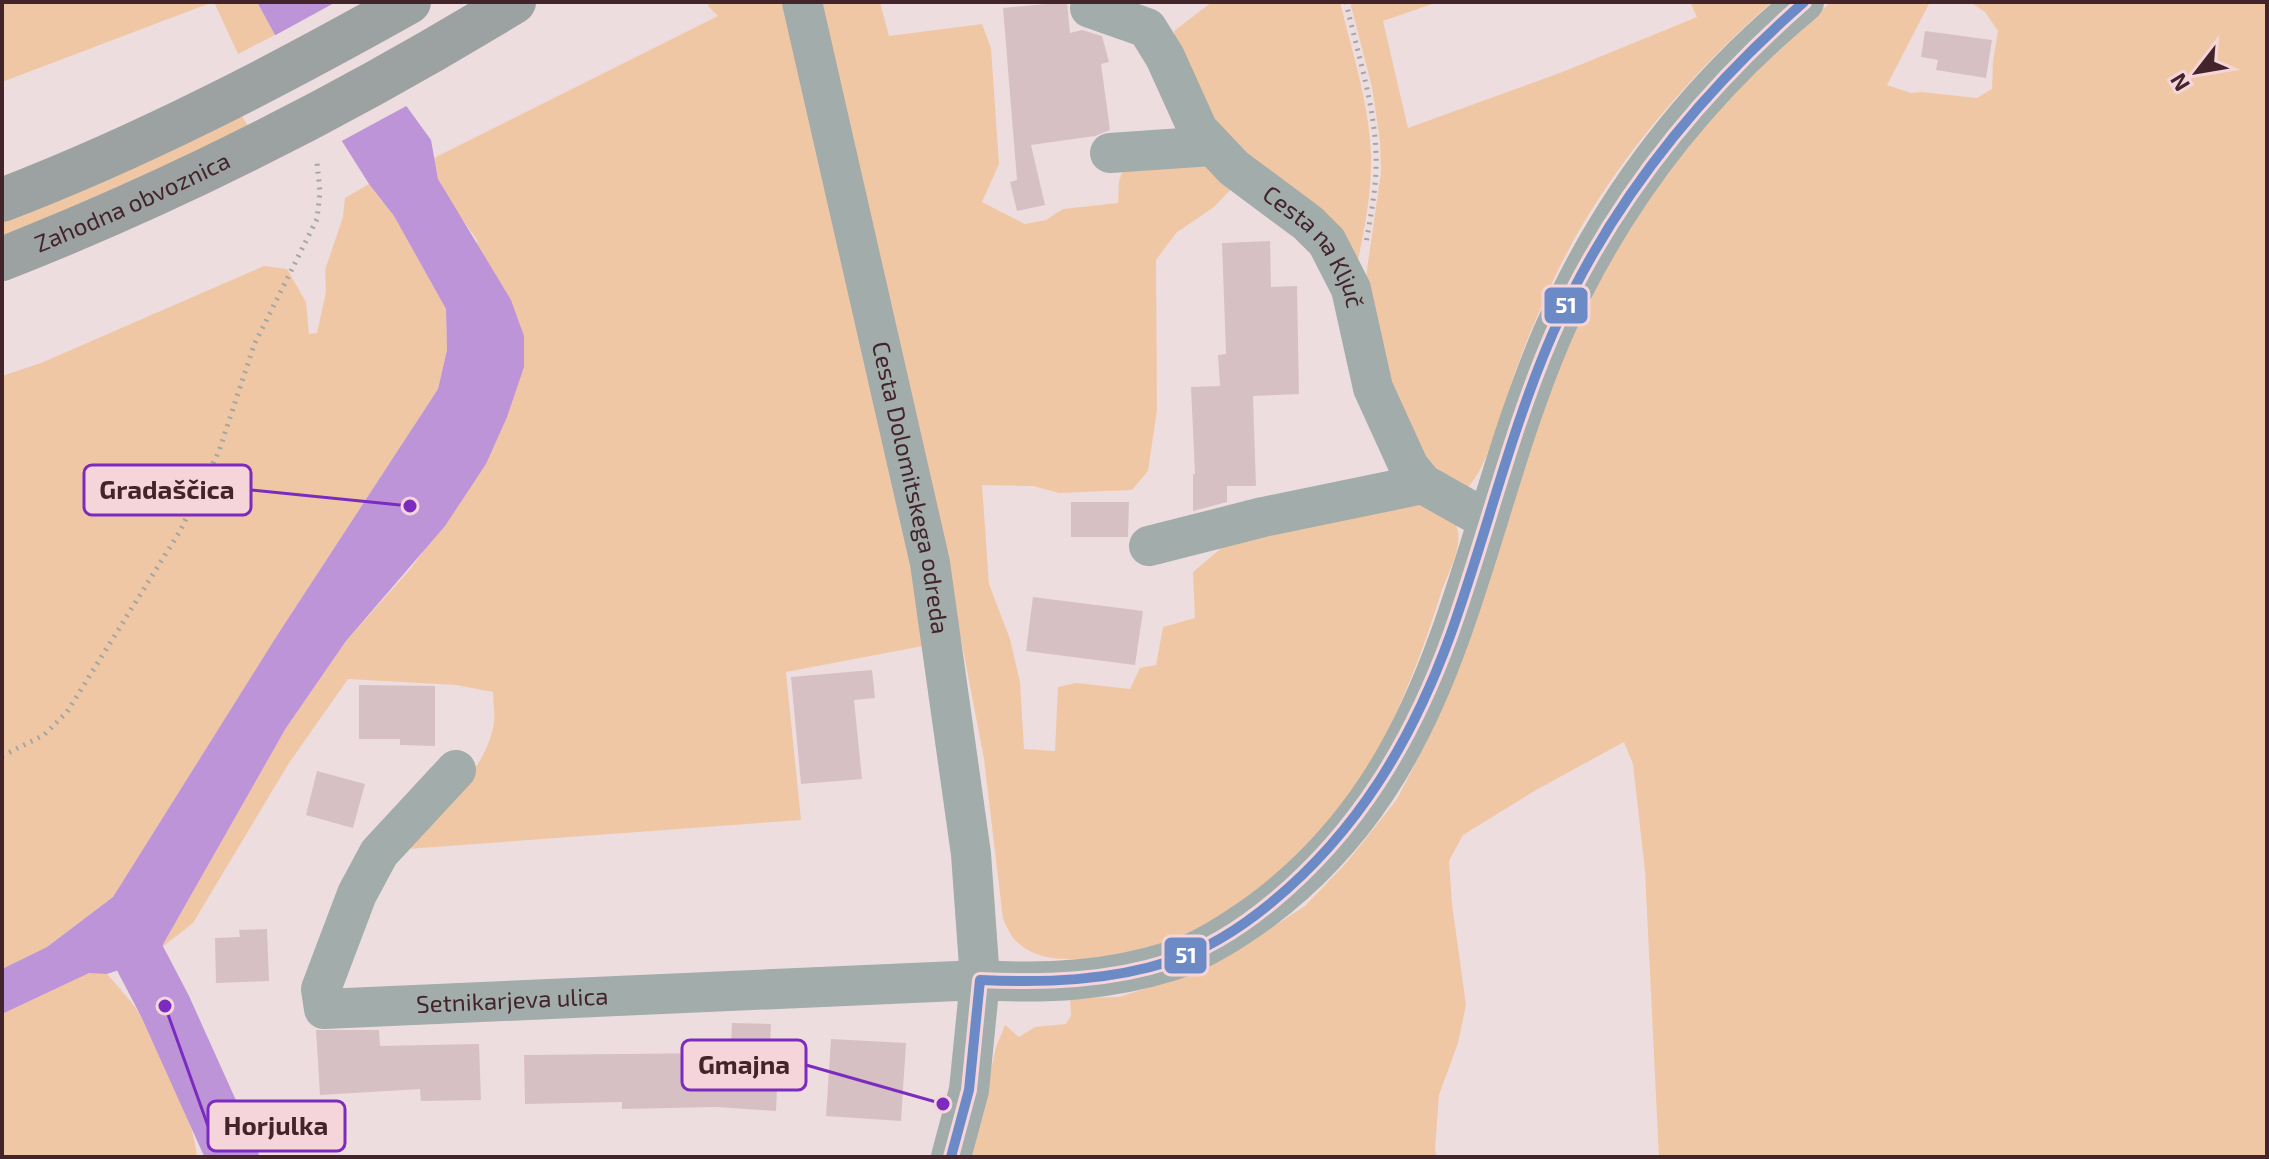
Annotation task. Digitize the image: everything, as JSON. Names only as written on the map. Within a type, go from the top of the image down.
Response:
[{"type":"highway","points":[[2,200],[110,155],[231,98],[409,2]]},
{"type":"highway","name":"Zahodna obvoznica","points":[[2,259],[122,209],[261,145],[449,42],[514,2]]},
{"type":"street","name":"Cesta Dolomitskega odreda","points":[[802,2],[930,563],[971,854],[980,980],[969,1090],[951,1157]]},
{"type":"street","points":[[980,980],[1033,983],[1113,977],[1175,960],[1235,930],[1296,884],[1341,837],[1380,788],[1417,717],[1450,637],[1487,520],[1552,337],[1618,208],[1664,144],[1711,87],[1804,2]]},
{"type":"street","name":"Cesta na Ključ","points":[[1090,8],[1147,28],[1165,57],[1198,130],[1234,168],[1308,223],[1327,242],[1353,299],[1373,388],[1409,467],[1423,484],[1487,520]]},
{"type":"street","points":[[1110,153],[1212,146]]},
{"type":"street","points":[[1149,546],[1263,517],[1423,484]]},
{"type":"street","name":"Setnikarjeva ulica","points":[[456,770],[379,853],[364,880],[321,989],[324,1009],[980,980]]},
{"type":"path","points":[[1346,2],[1369,103],[1376,153],[1376,180],[1363,267],[1353,299]]},
{"type":"path","points":[[2,756],[44,735],[67,712],[180,531],[219,451],[254,345],[317,219],[320,192],[317,162]]},
{"type":"shaded area","points":[[2,2],[213,2],[2,82]]},
{"type":"shaded area","points":[[214,2],[257,2],[275,35],[238,54]]},
{"type":"shaded area","points":[[257,2],[331,2],[431,140],[438,179],[511,300],[524,336],[524,367],[507,417],[486,464],[445,526],[346,641],[286,728],[161,948],[142,962],[107,974],[89,973],[2,1014],[2,969],[47,947],[113,897],[278,634],[438,389],[447,350],[446,309],[394,216],[369,184]]},
{"type":"shaded area","points":[[709,2],[783,2],[895,484],[928,645],[786,672],[801,820],[394,850],[440,809],[480,761],[494,723],[493,692],[456,685],[348,679],[289,763],[193,923],[161,948],[286,728],[346,641],[412,567],[486,464],[477,240],[438,179],[434,158],[718,16],[708,6]]},
{"type":"shaded area","points":[[818,2],[880,2],[889,36],[982,24],[991,48],[999,164],[982,202],[1025,224],[1046,220],[1063,209],[1118,203],[1119,181],[1124,167],[1187,155],[1236,184],[1214,207],[1176,233],[1156,260],[1157,410],[1148,471],[1132,490],[1059,493],[1033,486],[982,485],[989,584],[1010,639],[1020,682],[1024,749],[1055,751],[1058,687],[1076,683],[1130,689],[1140,668],[1156,665],[1163,627],[1195,618],[1193,572],[1230,541],[1426,498],[1457,526],[1456,554],[1415,669],[1381,744],[1337,814],[1310,845],[1259,890],[1216,918],[1169,941],[1119,955],[1084,959],[1052,958],[1023,947],[1013,938],[1003,919],[984,759],[961,639]]},
{"type":"shaded area","points":[[1212,2],[1340,2],[1370,135],[1369,198],[1356,270],[1225,145],[1176,43],[1174,31]]},
{"type":"shaded area","points":[[1350,2],[1438,2],[1383,21],[1408,128],[1565,71],[1697,17],[1690,2],[1772,2],[1677,96],[1595,205],[1552,283],[1521,356],[1489,450],[1466,489],[1454,490],[1408,438],[1364,291],[1381,172],[1380,141],[1372,87]]},
{"type":"shaded area","points":[[1831,2],[1930,2],[1887,85],[1911,93],[1977,98],[1992,89],[1998,31],[1985,12],[1970,2],[2267,2],[2267,1157],[1659,1157],[1645,871],[1633,764],[1624,742],[1536,790],[1463,835],[1449,861],[1466,1005],[1458,1043],[1439,1095],[1437,1157],[972,1157],[996,1047],[1005,1025],[1019,1037],[1035,1027],[1066,1024],[1071,1016],[1070,998],[1119,997],[1178,978],[1248,943],[1305,906],[1347,862],[1397,799],[1431,733],[1470,633],[1525,455],[1557,370],[1626,227],[1715,113]]},
{"type":"shaded area","points":[[241,115],[249,127],[131,184],[2,236],[2,220]]},
{"type":"shaded area","points":[[369,184],[394,216],[446,309],[447,350],[438,389],[278,634],[113,897],[47,947],[2,969],[2,376],[41,363],[264,266],[287,269],[306,302],[309,334],[317,333],[326,292],[325,270],[343,217],[345,198]]},
{"type":"shaded area","points":[[89,972],[107,974],[139,1013],[183,1103],[197,1157],[2,1157],[2,1014]]},
{"type":"pier","points":[[336,2],[410,104],[338,143],[272,37]]},
{"type":"building","points":[[1067,2],[1070,33],[1082,30],[1102,36],[1109,62],[1101,64],[1110,130],[1095,136],[1031,145],[1045,205],[1017,211],[1010,182],[1017,180],[1003,8]]},
{"type":"building","points":[[1925,31],[1992,40],[1986,78],[1936,70],[1938,60],[1921,57]]},
{"type":"building","points":[[1270,241],[1271,287],[1297,286],[1299,394],[1253,396],[1256,486],[1227,486],[1227,502],[1193,511],[1195,474],[1191,387],[1220,386],[1218,355],[1226,354],[1222,243]]},
{"type":"building","points":[[1071,502],[1129,502],[1128,537],[1071,537]]},
{"type":"building","points":[[1033,597],[1143,611],[1135,665],[1026,651]]},
{"type":"building","points":[[872,670],[875,698],[854,700],[862,779],[801,784],[791,677]]},
{"type":"building","points":[[359,685],[435,686],[435,746],[400,745],[400,739],[359,739]]},
{"type":"building","points":[[317,771],[365,784],[353,828],[306,815]]},
{"type":"building","points":[[267,929],[269,981],[216,983],[215,938],[240,937],[239,930]]},
{"type":"building","points":[[732,1023],[771,1024],[770,1046],[779,1047],[776,1111],[717,1107],[622,1109],[622,1102],[525,1104],[524,1055],[720,1053],[720,1044],[731,1045]]},
{"type":"building","points":[[316,1030],[379,1030],[380,1046],[479,1044],[481,1100],[421,1101],[420,1089],[320,1095]]},
{"type":"building","points":[[831,1039],[906,1043],[901,1121],[826,1116]]},
{"type":"waterway","points":[[133,945],[165,1006],[233,1157]]},
{"type":"transit line","name":"51","points":[[951,1157],[969,1090],[980,980],[1053,981],[1100,977],[1148,968],[1198,950],[1237,928],[1272,902],[1331,845],[1356,814],[1400,747],[1435,674],[1537,372],[1575,287],[1600,241],[1659,155],[1692,114],[1804,2]]},
{"type":"place","name":"Gradaščica","points":[[410,506]]},
{"type":"place","name":"Horjulka","points":[[165,1006]]},
{"type":"place","name":"Gmajna","points":[[943,1104]]}]
